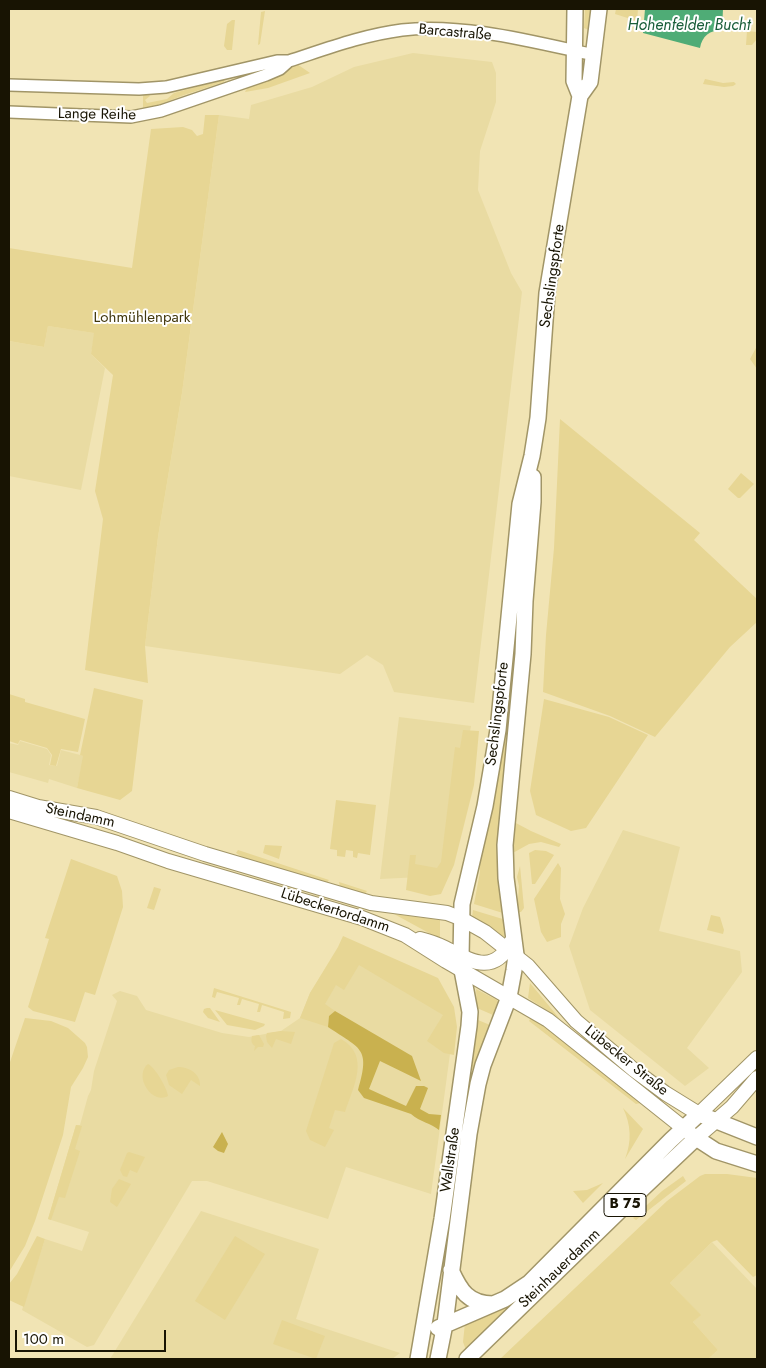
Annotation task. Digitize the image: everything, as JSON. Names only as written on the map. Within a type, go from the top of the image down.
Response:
[{"type":"main road","name":"Sechslingspforte","points":[[575,9],[574,81],[580,96]]},
{"type":"main road","name":"Sechslingspforte","points":[[461,964],[460,918],[485,806],[498,730],[520,504],[532,456],[541,389],[548,293],[580,96],[590,82],[599,9]]},
{"type":"main road","name":"Sechslingspforte","points":[[512,946],[505,845],[523,654],[533,502],[532,456]]},
{"type":"main road","name":"Steindamm","points":[[9,798],[38,807],[96,817],[150,834]]},
{"type":"main road","name":"Steindamm","points":[[9,811],[147,854]]},
{"type":"main road","name":"Lübeckertordamm","points":[[150,834],[205,854],[371,903],[447,913],[512,946]]},
{"type":"main road","name":"Lübeckertordamm","points":[[147,854],[369,920],[405,935],[461,964],[509,997]]},
{"type":"main road","points":[[461,964],[472,962],[487,963],[497,960],[512,946]]},
{"type":"main road","name":"Wallstraße","points":[[438,1359],[445,1324],[478,1084],[483,1065],[509,997],[512,946]]},
{"type":"main road","name":"Lübecker Straße","points":[[512,946],[553,996],[587,1031],[647,1080],[699,1114],[715,1122],[757,1137]]},
{"type":"main road","name":"Wallstraße","points":[[418,1354],[442,1219],[469,1026],[470,1012],[461,964]]},
{"type":"main road","name":"Lübecker Straße","points":[[509,997],[548,1020],[696,1138],[716,1151],[757,1164]]},
{"type":"main road","points":[[699,1114],[757,1058]]},
{"type":"main road","points":[[696,1138],[732,1107],[757,1078]]},
{"type":"main road","name":"Steinhauerdamm","points":[[445,1324],[493,1304],[517,1291],[536,1277],[699,1114]]},
{"type":"main road","name":"Steinhauerdamm","points":[[467,1359],[696,1138]]},
{"type":"main road","points":[[451,1270],[456,1281],[467,1296],[483,1304],[493,1304]]},
{"type":"main road","name":"Wallstraße","points":[[418,1354],[430,1334],[445,1324]]},
{"type":"street","name":"Barcastraße","points":[[244,69],[277,61],[289,61],[369,36],[418,29],[469,31],[594,55]]},
{"type":"street","name":"Barcastraße","points":[[241,83],[266,75],[289,61]]},
{"type":"street","name":"Lange Reihe","points":[[9,85],[139,89],[166,87],[244,69]]},
{"type":"street","name":"Lange Reihe","points":[[9,112],[140,116],[161,111],[241,83]]},
{"type":"shaded area","points":[[413,53],[492,62],[496,73],[496,102],[480,151],[478,190],[511,273],[522,292],[474,703],[394,692],[383,665],[367,655],[340,674],[145,646],[158,537],[182,393],[219,115],[249,119],[251,105],[312,87],[354,67]]},
{"type":"shaded area","points":[[48,326],[95,333],[91,354],[105,368],[81,490],[9,476],[9,341],[44,347]]},
{"type":"shaded area","points":[[399,717],[471,726],[442,876],[380,879]]},
{"type":"shaded area","points":[[20,741],[47,749],[51,755],[49,765],[57,766],[61,750],[84,756],[77,788],[49,779],[48,783],[9,772],[9,743],[18,745]]},
{"type":"shaded area","points":[[623,830],[680,847],[659,931],[740,951],[742,972],[687,1048],[709,1068],[685,1086],[590,1010],[569,946],[583,908]]},
{"type":"shaded area","points":[[339,947],[455,1017],[431,1194],[346,1167],[328,1219],[207,1181],[192,1181],[94,1345],[87,1347],[22,1310],[45,1239],[82,1251],[89,1232],[48,1219],[76,1125],[80,1125],[91,1090],[94,1071],[117,1001],[112,995],[120,991],[137,996],[146,1010],[222,1033],[249,1037],[281,1031],[300,1018],[310,993]]},
{"type":"shaded area","points":[[335,1011],[412,1056],[421,1081],[380,1061],[369,1089],[406,1106],[416,1086],[428,1088],[420,1109],[429,1114],[441,1115],[439,1130],[411,1114],[364,1098],[358,1090],[362,1076],[363,1057],[355,1045],[328,1027],[329,1016]]},
{"type":"shaded area","points":[[222,1132],[228,1144],[224,1153],[213,1147]]},
{"type":"shaded area","points":[[201,1211],[319,1249],[296,1319],[400,1353],[392,1359],[110,1359]]},
{"type":"shaded area","points":[[712,1242],[757,1289],[757,1359],[708,1359],[718,1350],[693,1322],[700,1315],[670,1283]]},
{"type":"green space","points":[[585,9],[591,9],[589,30],[584,28]]},
{"type":"green space","points":[[616,9],[638,9],[637,21],[615,14]]},
{"type":"green space","points":[[265,11],[260,44],[258,45],[261,12]]},
{"type":"green space","points":[[235,20],[232,50],[227,50],[224,46],[227,24]]},
{"type":"green space","points":[[747,31],[757,32],[757,39],[752,45],[746,45]]},
{"type":"green space","points":[[297,64],[310,73],[268,88],[245,92],[248,86]]},
{"type":"green space","points":[[225,79],[224,82],[143,111],[143,93],[147,92],[150,96],[145,100],[147,103],[167,99],[174,93]]},
{"type":"green space","points":[[705,79],[723,83],[734,82],[736,84],[724,87],[703,84]]},
{"type":"green space","name":"Lohmühlenpark","points":[[205,115],[219,115],[182,393],[158,537],[145,646],[148,683],[85,670],[103,519],[95,491],[113,375],[91,354],[94,333],[48,326],[44,347],[9,341],[9,248],[132,268],[151,129],[183,127],[192,130],[197,136],[203,134]]},
{"type":"green space","points":[[757,346],[757,369],[750,359]]},
{"type":"green space","points":[[560,419],[700,533],[694,540],[757,599],[757,622],[730,647],[655,737],[610,716],[543,692],[554,548]]},
{"type":"green space","points":[[741,473],[754,484],[738,498],[728,489]]},
{"type":"green space","points":[[523,513],[506,914],[474,904],[480,872],[479,860]]},
{"type":"green space","points":[[94,688],[143,700],[132,791],[120,800],[77,788],[83,756],[80,755]]},
{"type":"green space","points":[[9,694],[25,699],[25,702],[85,719],[78,752],[61,749],[56,766],[50,765],[52,755],[47,748],[20,740],[18,744],[9,741]]},
{"type":"green space","points":[[544,699],[609,717],[648,735],[586,828],[571,831],[536,815],[530,791]]},
{"type":"green space","points":[[463,730],[479,731],[474,785],[454,865],[441,894],[430,896],[406,890],[410,855],[416,855],[415,864],[437,868],[441,862],[455,747],[460,748]]},
{"type":"green space","points":[[336,800],[376,805],[370,855],[358,853],[357,858],[353,857],[353,851],[346,850],[345,857],[337,856],[337,850],[330,849]]},
{"type":"green space","points":[[514,822],[561,844],[559,847],[541,842],[529,844],[511,854]]},
{"type":"green space","points":[[265,845],[282,846],[279,859],[263,853]]},
{"type":"green space","points":[[238,850],[329,880],[326,884],[253,861],[236,853]]},
{"type":"green space","points":[[535,850],[546,851],[554,855],[535,884],[532,884],[529,853]]},
{"type":"green space","points":[[71,859],[117,876],[122,891],[123,907],[95,995],[85,992],[75,1022],[33,1011],[28,1007],[49,939],[45,938]]},
{"type":"green space","points":[[558,863],[561,868],[560,899],[565,914],[561,924],[561,937],[547,942],[541,932],[534,899]]},
{"type":"green space","points":[[520,866],[524,908],[521,912],[517,912],[519,886],[517,877]]},
{"type":"green space","points":[[339,882],[367,891],[364,895],[340,888]]},
{"type":"green space","points":[[154,887],[161,889],[154,910],[147,908]]},
{"type":"green space","points":[[473,910],[506,920],[504,936],[502,937],[472,918]]},
{"type":"green space","points":[[394,914],[440,920],[440,939]]},
{"type":"green space","points":[[711,915],[720,917],[724,930],[723,934],[707,930]]},
{"type":"green space","points":[[343,936],[438,978],[454,1007],[457,1027],[454,1055],[444,1053],[427,1041],[443,1015],[359,965],[344,990],[336,985],[325,1004],[335,1011],[329,1016],[328,1027],[300,1018],[310,993]]},
{"type":"green space","points":[[530,983],[559,1018],[528,998]]},
{"type":"green space","points":[[214,988],[291,1012],[290,1018],[283,1019],[284,1012],[262,1005],[260,1012],[257,1012],[259,1004],[242,999],[240,1005],[237,1005],[239,998],[217,992],[215,998],[212,997]]},
{"type":"green space","points":[[476,989],[497,1000],[498,1003],[493,1015],[477,1008]]},
{"type":"green space","points":[[210,1008],[220,1022],[208,1018],[203,1012]]},
{"type":"green space","points":[[215,1010],[265,1024],[255,1030],[227,1025]]},
{"type":"green space","points":[[531,1017],[558,1036],[641,1103],[636,1104],[529,1021]]},
{"type":"green space","points":[[25,1018],[51,1021],[68,1028],[85,1043],[88,1057],[71,1087],[63,1135],[35,1221],[25,1246],[9,1272],[9,1065]]},
{"type":"green space","points":[[478,1020],[490,1025],[473,1070],[471,1070]]},
{"type":"green space","points":[[295,1032],[291,1044],[276,1039],[272,1048],[267,1042],[267,1033]]},
{"type":"green space","points":[[259,1035],[264,1044],[263,1047],[258,1047],[254,1051],[255,1046],[252,1042],[252,1036]]},
{"type":"green space","points":[[341,1039],[350,1046],[355,1054],[358,1063],[357,1072],[345,1112],[335,1110],[329,1128],[334,1130],[325,1147],[310,1140],[306,1131],[334,1043]]},
{"type":"green space","points":[[148,1064],[160,1078],[168,1096],[162,1098],[156,1096],[146,1088],[143,1075],[144,1069]]},
{"type":"green space","points":[[178,1067],[194,1072],[199,1078],[200,1086],[191,1080],[182,1094],[169,1085],[166,1075],[169,1070]]},
{"type":"green space","points":[[623,1108],[643,1129],[625,1159],[630,1133]]},
{"type":"green space","points":[[76,1125],[82,1126],[75,1149],[80,1151],[65,1198],[59,1197],[51,1220],[48,1219]]},
{"type":"green space","points":[[129,1152],[145,1157],[137,1173],[130,1170],[127,1177],[123,1176],[120,1170]]},
{"type":"green space","points":[[705,1174],[727,1174],[757,1178],[757,1275],[753,1277],[717,1240],[712,1242],[670,1283],[701,1315],[693,1322],[718,1350],[708,1359],[500,1359],[667,1201]]},
{"type":"green space","points":[[683,1176],[686,1181],[636,1220],[633,1218],[662,1191]]},
{"type":"green space","points":[[119,1179],[131,1184],[117,1207],[110,1202],[112,1189]]},
{"type":"green space","points":[[603,1183],[583,1203],[573,1191],[587,1190]]},
{"type":"green space","points":[[37,1236],[45,1239],[24,1307],[9,1300],[9,1284],[17,1274]]},
{"type":"green space","points":[[235,1236],[265,1254],[225,1320],[195,1301]]},
{"type":"green space","points":[[513,1303],[466,1350],[463,1342],[465,1323],[486,1316]]},
{"type":"green space","points":[[282,1320],[325,1336],[316,1359],[273,1344]]},
{"type":"water","name":"Hohenfelder Bucht","points":[[645,9],[723,9],[722,30],[707,34],[700,48],[643,33]]}]
